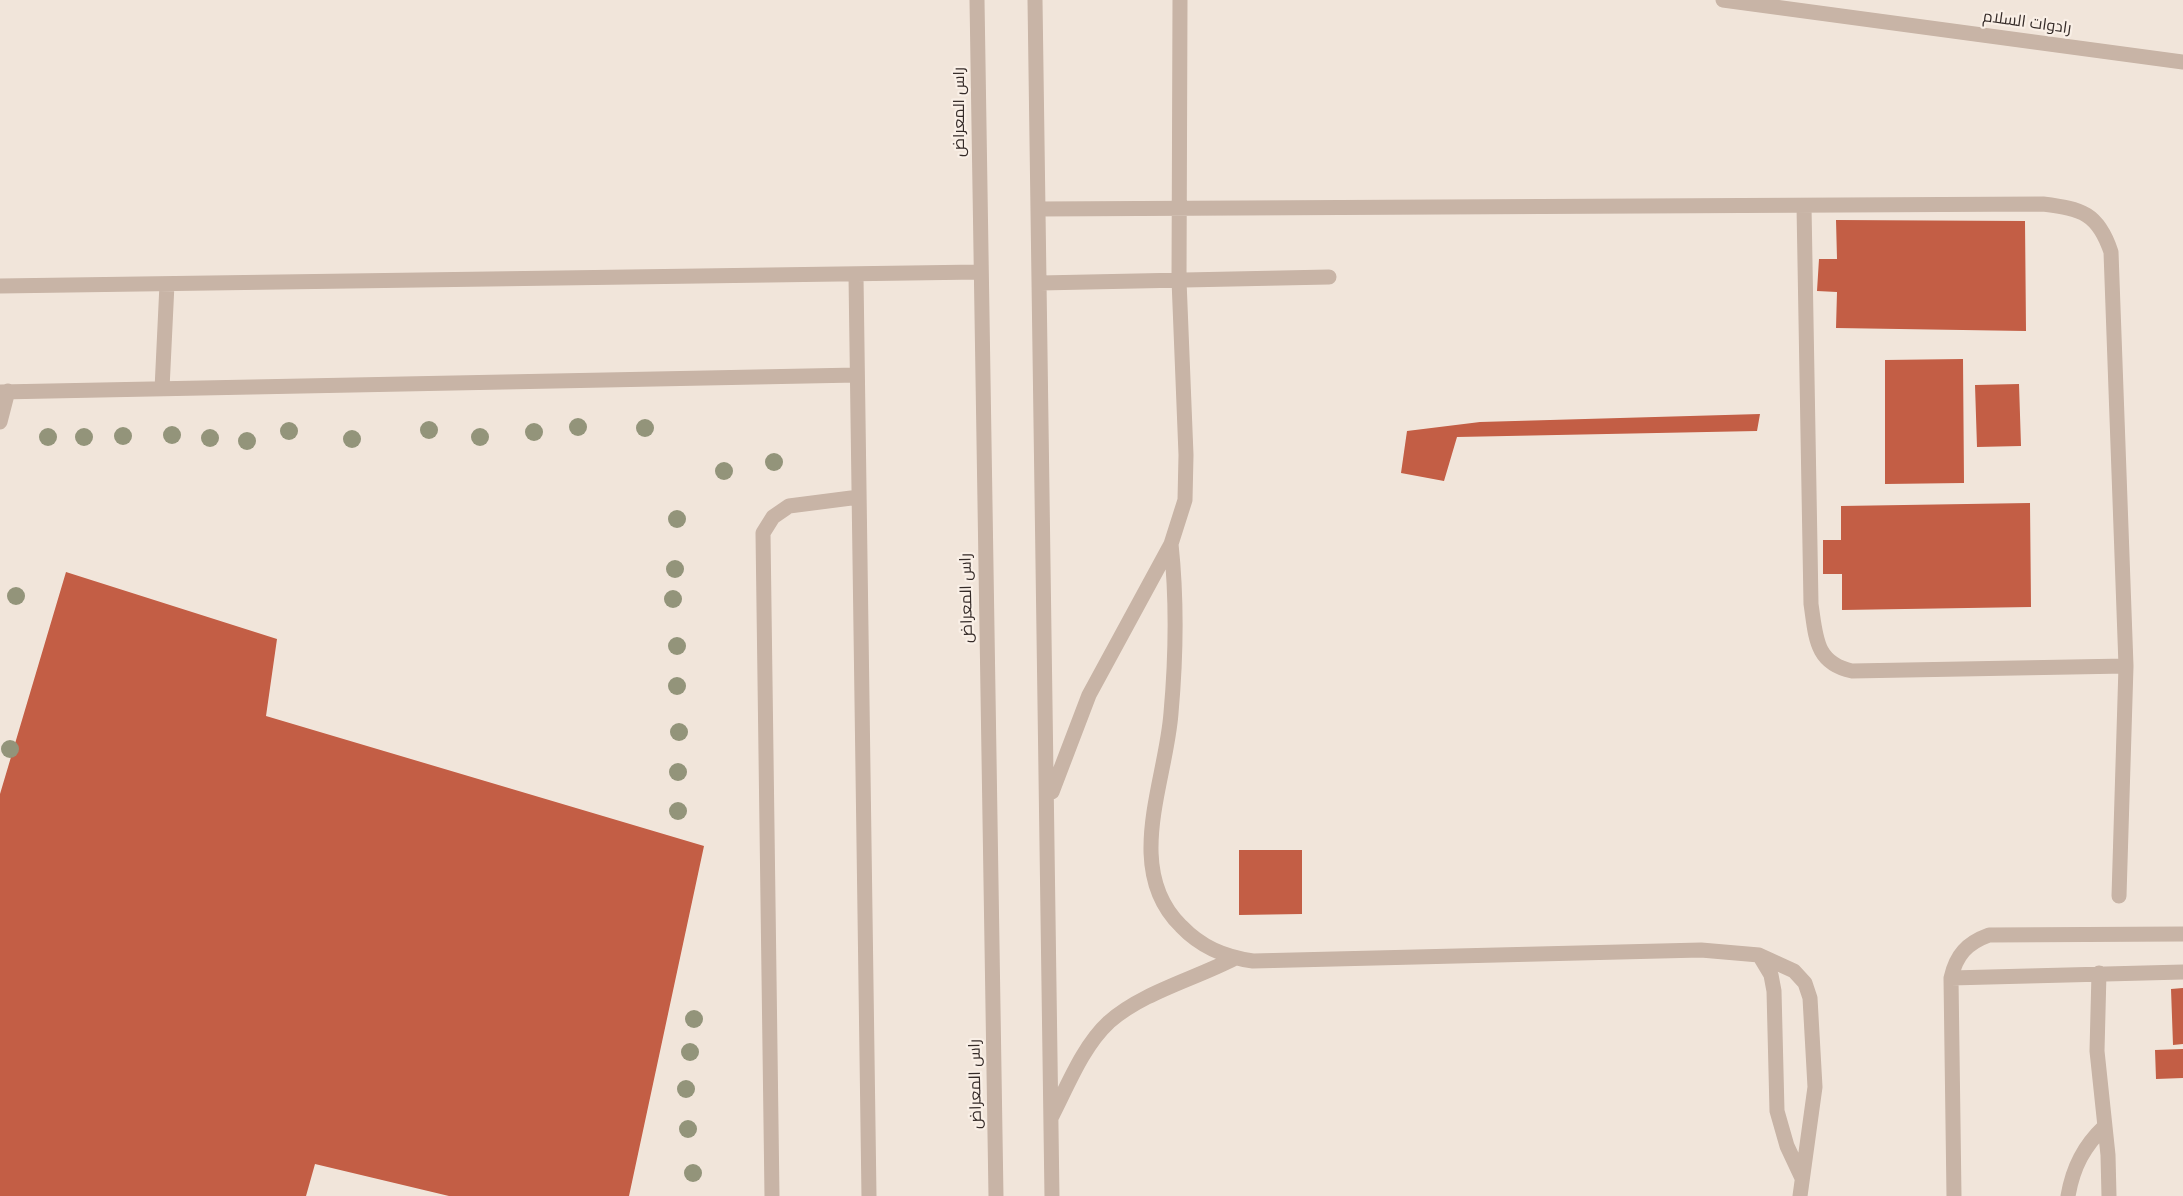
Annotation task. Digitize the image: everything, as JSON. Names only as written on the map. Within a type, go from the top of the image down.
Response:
[{"type":"street","name":"راس المعراض","points":[[977,0],[979,272],[996,1196]]},
{"type":"street","points":[[1035,0],[1052,1196]]},
{"type":"street","points":[[1048,803],[1068,745],[1089,695],[1171,544],[1185,500],[1186,455],[1179,280],[1180,0]]},
{"type":"street","name":"رادوات السلام","points":[[1723,0],[2183,62]]},
{"type":"street","points":[[1039,209],[2043,204],[2073,208],[2092,217],[2105,234],[2111,252],[2126,666],[2119,896]]},
{"type":"street","points":[[1804,206],[1811,604],[1816,638],[1824,658],[1838,668],[1852,671],[2126,666]]},
{"type":"street","points":[[0,286],[856,276],[979,272]]},
{"type":"street","points":[[856,276],[869,1196]]},
{"type":"street","points":[[1040,283],[1329,277]]},
{"type":"street","points":[[162,389],[167,284]]},
{"type":"street","points":[[0,423],[4,392],[857,375]]},
{"type":"street","points":[[772,1196],[763,533],[773,517],[789,506],[859,497]]},
{"type":"street","points":[[1171,544],[1176,587],[1172,703],[1165,765],[1150,838],[1152,873],[1165,907],[1176,921],[1203,945],[1235,958],[1253,961],[1701,950],[1759,955],[1794,970],[1804,983],[1810,998],[1815,1087],[1812,1127],[1800,1196]]},
{"type":"street","points":[[1954,1196],[1951,978],[1958,956],[1967,946],[1989,935],[2183,934]]},
{"type":"street","points":[[1759,955],[1771,975],[1774,991],[1777,1111],[1787,1146],[1802,1178]]},
{"type":"street","points":[[1051,1119],[1077,1068],[1108,1023],[1124,1010],[1160,990],[1199,977],[1235,958]]},
{"type":"street","points":[[1951,978],[2183,972]]},
{"type":"street","points":[[2100,973],[2097,1051],[2109,1196]]},
{"type":"street","points":[[2068,1196],[2077,1161],[2085,1148],[2105,1126]]},
{"type":"building","points":[[1836,220],[2025,221],[2026,331],[1836,328],[1837,292],[1817,291],[1819,259],[1837,259]]},
{"type":"building","points":[[1963,359],[1964,483],[1885,484],[1885,360]]},
{"type":"building","points":[[2019,384],[2021,446],[1977,447],[1975,385]]},
{"type":"building","points":[[1760,414],[1757,431],[1457,437],[1444,481],[1401,473],[1407,431],[1480,422]]},
{"type":"building","points":[[2030,503],[2031,607],[1842,610],[1842,574],[1823,574],[1823,540],[1841,540],[1841,506]]},
{"type":"building","points":[[66,572],[277,639],[266,716],[704,846],[629,1196],[449,1196],[315,1164],[306,1196],[0,1196],[0,794]]},
{"type":"building","points":[[1239,850],[1302,850],[1302,914],[1239,915]]},
{"type":"building","points":[[2183,988],[2183,1044],[2173,1045],[2171,989]]},
{"type":"building","points":[[2183,1049],[2183,1078],[2156,1079],[2155,1050]]}]
